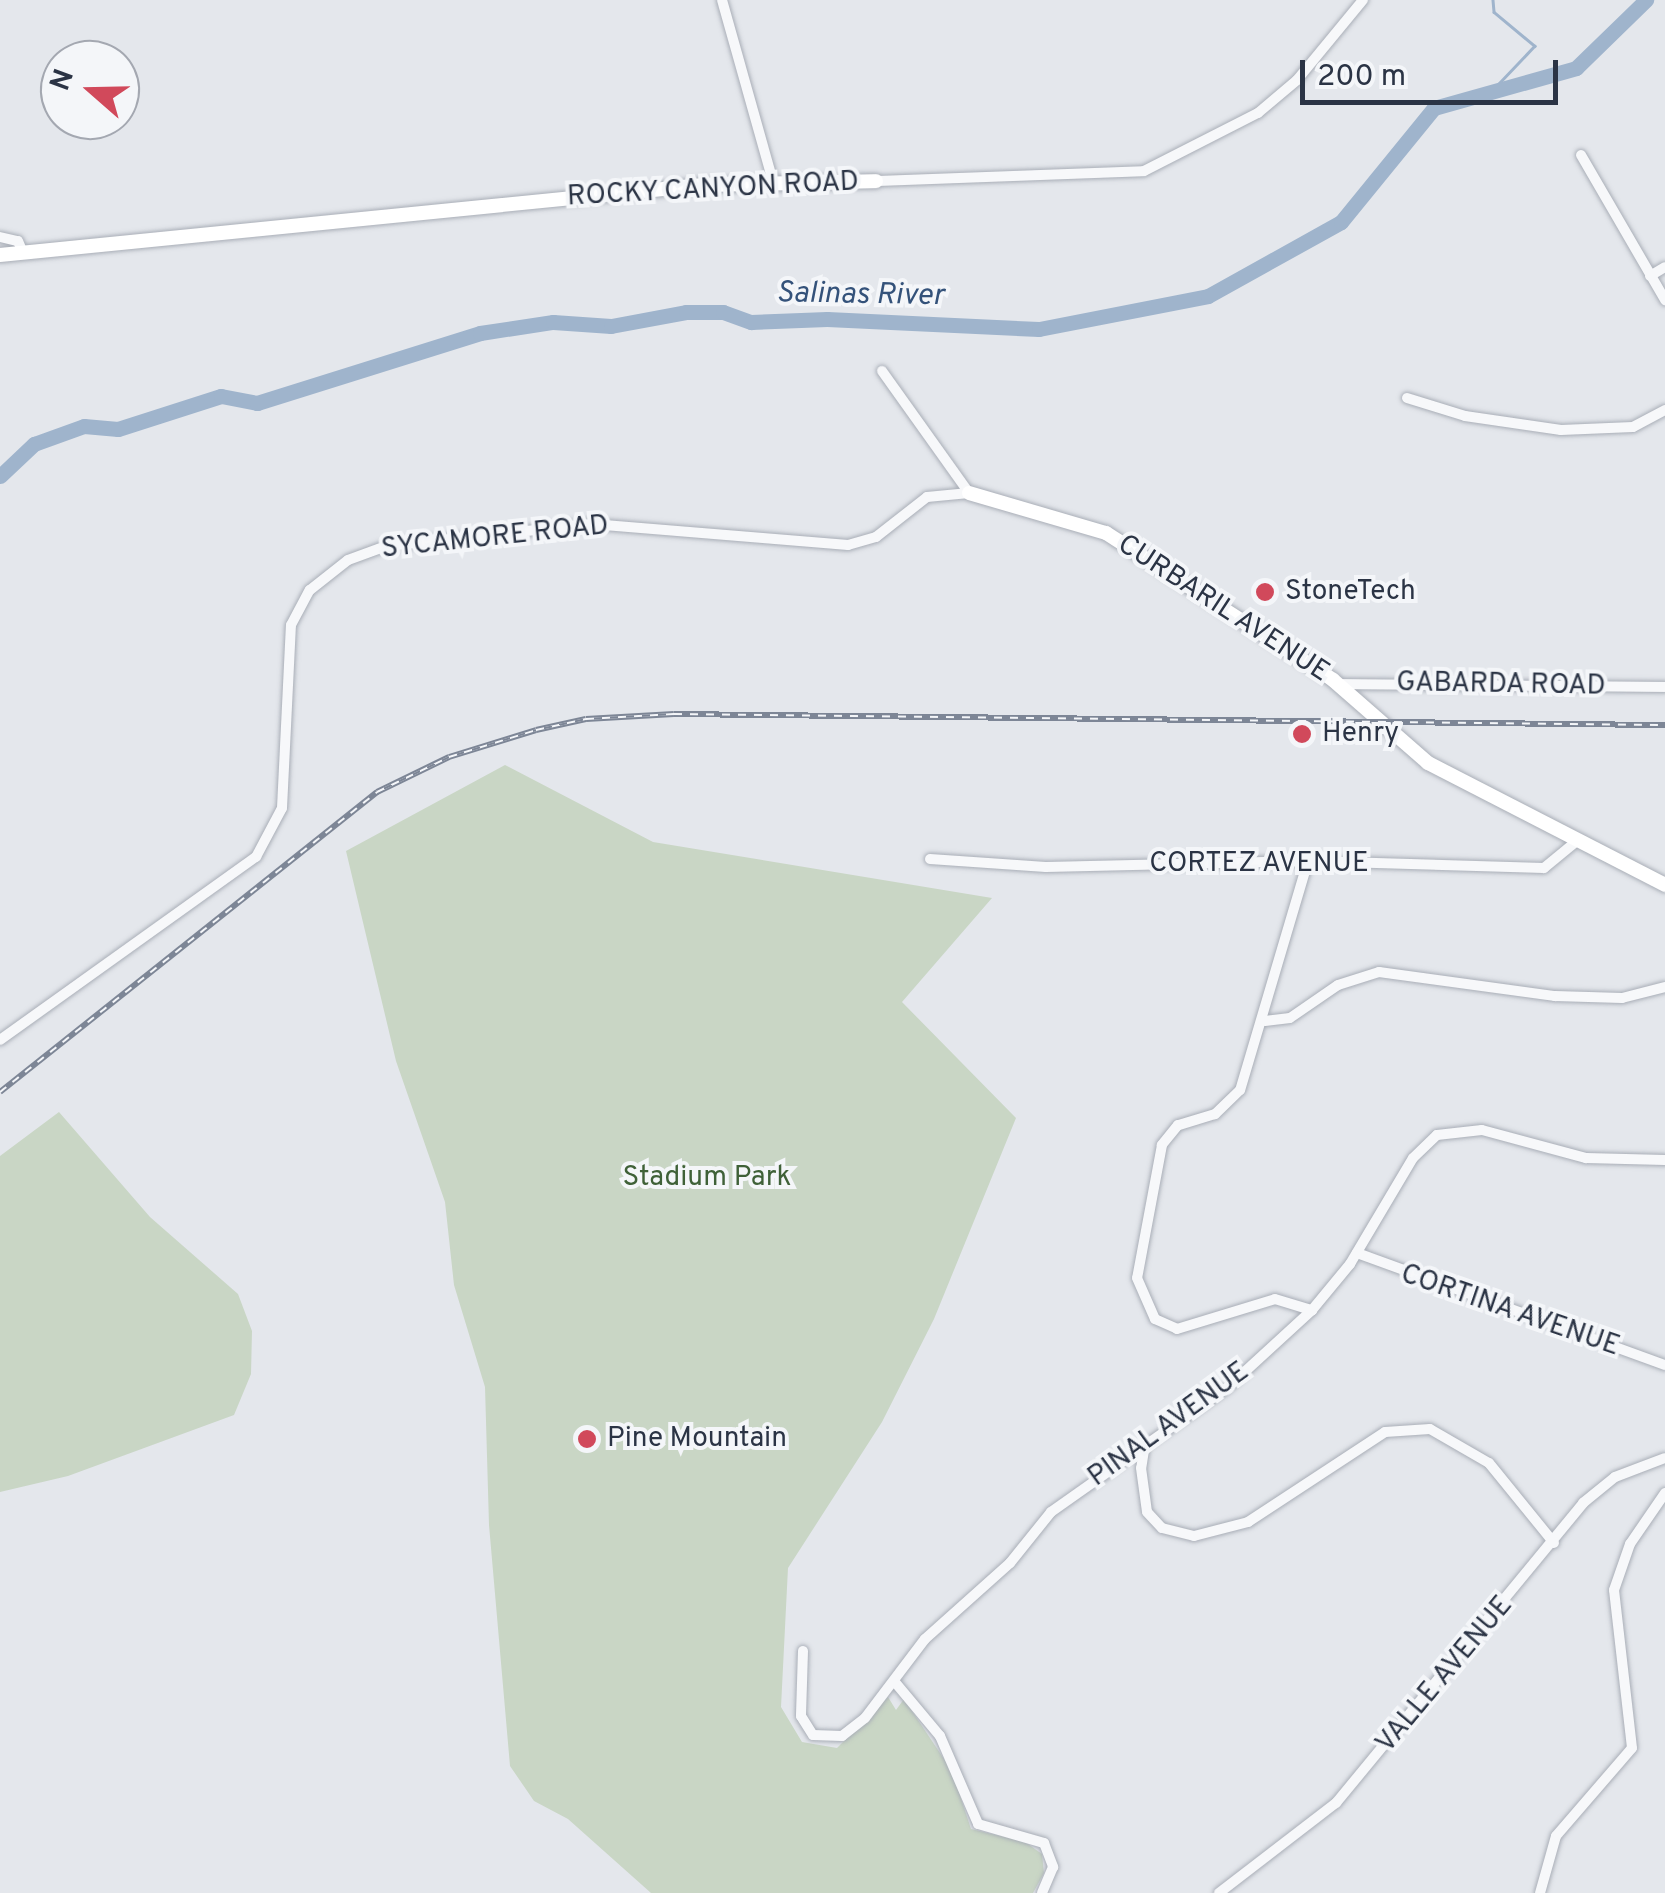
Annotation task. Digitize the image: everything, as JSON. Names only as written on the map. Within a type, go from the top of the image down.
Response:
[{"type":"street","points":[[722,0],[773,180]]},
{"type":"street","name":"ROCKY CANYON ROAD","points":[[0,255],[773,180],[876,181],[1144,171],[1258,113],[1297,80],[1363,0]]},
{"type":"street","points":[[1580,155],[1665,300]]},
{"type":"street","points":[[0,237],[18,242],[23,252]]},
{"type":"street","points":[[1650,276],[1665,267]]},
{"type":"street","points":[[882,371],[969,493]]},
{"type":"street","points":[[1408,398],[1466,416],[1561,430],[1633,427],[1665,410]]},
{"type":"street","name":"SYCAMORE ROAD","points":[[0,1040],[256,858],[282,808],[284,660],[292,625],[310,590],[348,560],[386,546],[592,524],[852,545],[876,537],[918,501],[943,492],[969,493]]},
{"type":"street","name":"CURBARIL AVENUE","points":[[969,493],[1106,533],[1338,684],[1428,763],[1663,879]]},
{"type":"street","name":"GABARDA ROAD","points":[[1338,684],[1665,687]]},
{"type":"street","name":"CORTEZ AVENUE","points":[[930,859],[1046,866],[1308,861],[1544,868],[1578,840]]},
{"type":"street","points":[[1308,861],[1265,1021],[1232,1101],[1215,1114],[1178,1126],[1162,1145],[1137,1278],[1155,1319],[1178,1329],[1275,1299],[1312,1310]]},
{"type":"street","points":[[1265,1021],[1290,1018],[1338,985],[1379,972],[1555,996],[1622,998],[1665,988]]},
{"type":"street","name":"PINAL AVENUE","points":[[803,1652],[798,1699],[813,1735],[850,1732],[925,1639],[1010,1563],[1051,1512],[1227,1388],[1312,1310],[1357,1253],[1413,1158],[1446,1131],[1482,1130],[1586,1158],[1665,1160]]},
{"type":"street","name":"CORTINA AVENUE","points":[[1357,1253],[1665,1365]]},
{"type":"street","points":[[1145,1444],[1140,1468],[1147,1512],[1162,1528],[1194,1536],[1248,1522],[1385,1432],[1430,1428],[1479,1454],[1554,1543]]},
{"type":"street","name":"VALLE AVENUE","points":[[1218,1893],[1336,1803],[1584,1503],[1615,1477],[1665,1458]]},
{"type":"street","points":[[1540,1893],[1556,1836],[1632,1748],[1616,1582],[1630,1544],[1665,1493]]},
{"type":"street","points":[[894,1681],[940,1736],[978,1824],[1044,1842],[1053,1867],[1042,1893]]},
{"type":"green space","name":"Stadium Park","points":[[505,765],[653,842],[992,898],[902,1002],[1016,1118],[934,1319],[882,1422],[788,1568],[781,1707],[802,1742],[837,1748],[888,1697],[896,1710],[904,1699],[952,1771],[971,1829],[1025,1842],[1042,1854],[1044,1873],[1033,1893],[651,1893],[568,1819],[534,1801],[510,1766],[489,1525],[485,1387],[454,1285],[445,1202],[396,1061],[346,851]]},
{"type":"green space","points":[[59,1112],[150,1217],[238,1294],[252,1331],[251,1374],[234,1415],[68,1476],[0,1492],[0,1156]]},
{"type":"waterway","points":[[1493,0],[1494,12],[1535,46],[1494,89]]},
{"type":"waterway","name":"Salinas River","points":[[0,476],[34,444],[84,426],[118,429],[221,396],[257,403],[480,333],[553,322],[611,326],[686,312],[723,312],[751,322],[827,319],[1039,329],[1208,296],[1341,222],[1434,108],[1576,68],[1646,0]]},
{"type":"railway","points":[[0,1092],[377,792],[449,757],[536,730],[586,719],[674,714],[1665,725]]},
{"type":"place","name":"StoneTech","points":[[1265,592]]},
{"type":"place","name":"Henry","points":[[1302,734]]},
{"type":"place","name":"Pine Mountain","points":[[587,1439]]}]
